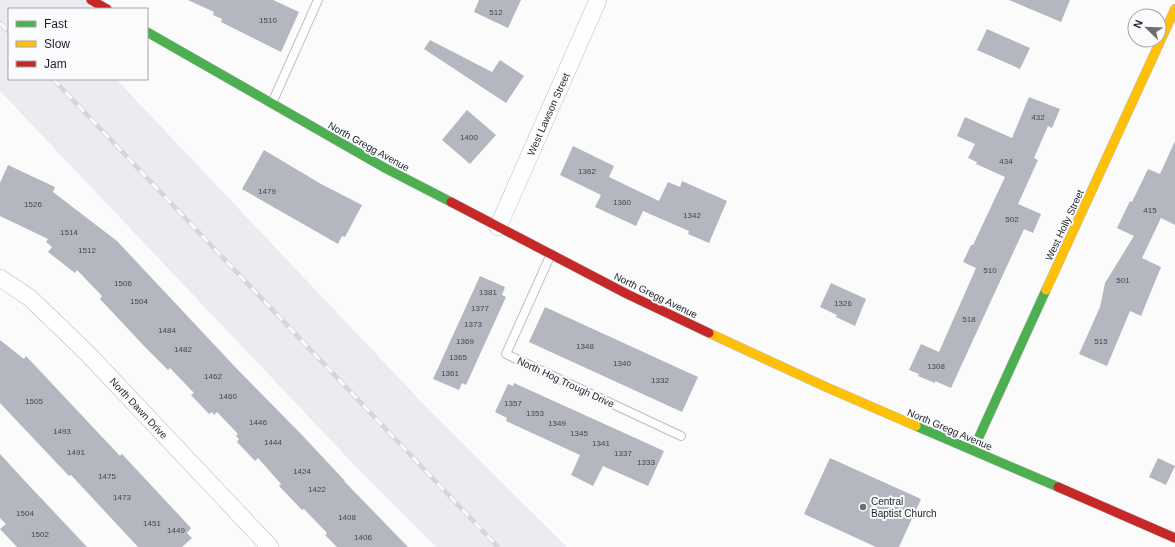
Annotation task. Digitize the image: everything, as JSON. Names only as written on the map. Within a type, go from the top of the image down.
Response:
[{"type":"main road","points":[[91,0],[105,8]]},
{"type":"main road","name":"West Holly Street","points":[[973,450],[1175,9]]},
{"type":"main road","name":"North Gregg Avenue","points":[[148,33],[385,168],[627,294],[758,356],[1175,538]]},
{"type":"street","name":"West Lawson Street","points":[[498,227],[598,0]]},
{"type":"street","name":"North Dawn Drive","points":[[0,278],[30,298],[88,354],[270,547]]},
{"type":"lane","points":[[272,103],[318,0]]},
{"type":"lane","name":"North Hog Trough Drive","points":[[551,254],[506,354],[681,436]]},
{"type":"shaded area","points":[[0,0],[88,0],[90,8],[8,8],[8,80],[117,80],[431,412],[567,547],[436,547],[360,471],[0,91]]},
{"type":"building","points":[[188,0],[273,0],[299,12],[281,52],[221,22],[222,19],[213,15],[214,12]]},
{"type":"building","points":[[479,0],[521,0],[508,28],[474,12]]},
{"type":"building","points":[[1009,0],[1070,0],[1061,22]]},
{"type":"building","points":[[987,29],[1030,48],[1020,69],[977,50]]},
{"type":"building","points":[[430,40],[492,72],[500,60],[524,76],[506,103],[424,49]]},
{"type":"building","points":[[1029,97],[1060,109],[1052,128],[1048,126],[1034,158],[1038,160],[1018,204],[1041,214],[1033,233],[1024,229],[951,388],[918,376],[919,374],[909,370],[921,344],[939,352],[976,268],[963,262],[971,245],[973,245],[1005,177],[976,164],[977,162],[968,158],[975,144],[957,136],[965,117],[1012,138]]},
{"type":"building","points":[[467,110],[496,135],[470,164],[442,140]]},
{"type":"building","points":[[1175,141],[1175,225],[1161,218],[1142,258],[1161,267],[1141,316],[1130,311],[1107,366],[1079,354],[1100,307],[1105,283],[1134,236],[1117,228],[1148,169],[1160,174]]},
{"type":"building","points":[[573,146],[614,166],[609,177],[659,201],[668,182],[680,187],[682,181],[727,201],[709,243],[688,234],[689,231],[643,211],[636,226],[595,207],[601,195],[560,175]]},
{"type":"building","points":[[264,150],[321,184],[362,205],[345,237],[342,236],[338,244],[242,189]]},
{"type":"building","points":[[8,165],[55,187],[53,192],[117,241],[237,369],[408,547],[337,547],[325,535],[327,533],[279,486],[281,484],[258,458],[255,461],[237,442],[239,439],[236,436],[238,434],[217,412],[214,415],[212,412],[209,414],[191,395],[194,393],[170,368],[168,370],[144,346],[100,299],[102,296],[77,270],[75,273],[48,252],[52,247],[46,242],[48,239],[0,216],[0,183]]},
{"type":"building","points":[[480,276],[505,287],[502,295],[506,297],[466,385],[462,383],[459,390],[433,379]]},
{"type":"building","points":[[831,283],[866,299],[855,326],[820,307]]},
{"type":"building","points":[[545,307],[698,377],[682,412],[529,342]]},
{"type":"building","points":[[0,340],[24,359],[26,356],[120,456],[122,454],[191,528],[187,533],[192,538],[182,547],[138,547],[71,475],[69,476],[0,403]]},
{"type":"building","points":[[514,383],[664,451],[648,486],[603,466],[593,486],[571,475],[580,455],[506,421],[507,418],[495,412],[508,384],[513,386]]},
{"type":"building","points":[[0,454],[87,547],[17,547],[0,529],[6,524],[0,518]]},
{"type":"building","name":"Central Baptist Church","points":[[830,458],[921,499],[899,547],[876,547],[804,514]]},
{"type":"building","points":[[1158,458],[1175,466],[1166,485],[1149,477]]},
{"type":"railway","points":[[0,23],[8,31]]},
{"type":"railway","points":[[54,80],[498,547]]},
{"type":"traffic: fast","points":[[148,33],[385,168],[451,202]]},
{"type":"traffic: fast","points":[[973,450],[1046,290]]},
{"type":"traffic: fast","points":[[916,426],[1058,487]]},
{"type":"traffic: slow","points":[[1046,290],[1175,9]]},
{"type":"traffic: slow","points":[[709,333],[826,387],[916,426]]},
{"type":"traffic: jam","points":[[91,0],[105,8]]},
{"type":"traffic: jam","points":[[451,202],[627,294],[709,333]]},
{"type":"traffic: jam","points":[[1058,487],[1175,538]]},
{"type":"place","name":"Central Baptist Church","points":[[863,507]]}]
